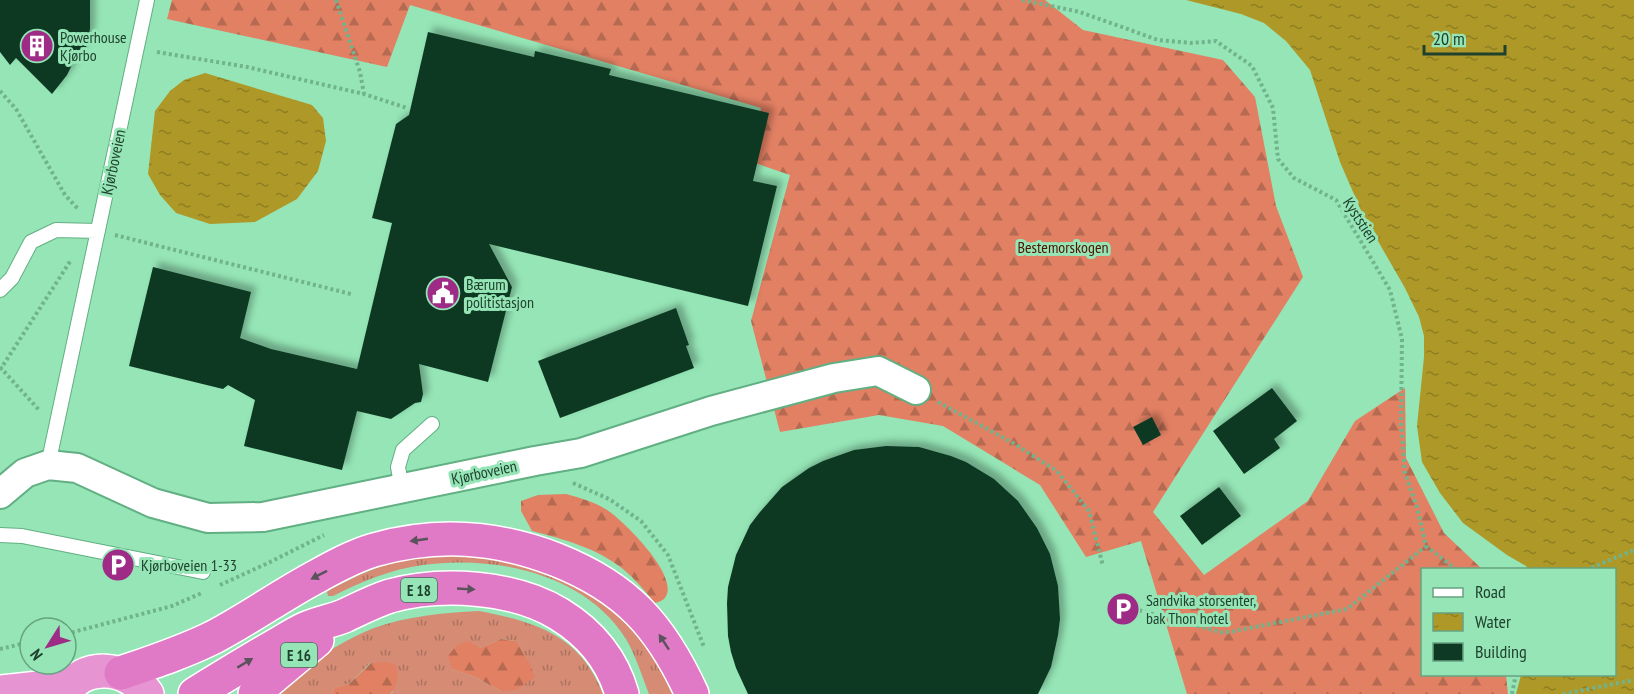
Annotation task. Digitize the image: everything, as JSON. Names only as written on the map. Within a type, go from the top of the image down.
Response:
[{"type":"highway","points":[[121,673],[185,651],[247,618],[312,579],[372,551],[406,542],[434,538],[466,539],[503,543],[535,552],[593,576],[618,592],[656,630],[683,674],[692,694]]},
{"type":"highway","name":"E 18","points":[[195,694],[305,629],[390,597],[433,589],[472,589],[525,599],[549,608],[584,632],[599,648],[612,666],[622,694]]},
{"type":"highway","name":"E 16","points":[[255,694],[344,615]]},
{"type":"highway","points":[[0,692],[48,687],[69,688],[88,673],[104,671],[121,673],[130,677],[147,694]]},
{"type":"street","name":"Kjørboveien","points":[[48,465],[77,468],[153,503],[208,518],[263,518],[581,453],[711,411],[834,378],[878,371],[916,390]]},
{"type":"street","points":[[0,494],[26,473],[48,465]]},
{"type":"lane","name":"Kjørboveien","points":[[48,465],[147,0]]},
{"type":"lane","points":[[0,290],[12,278],[31,242],[56,230],[98,231]]},
{"type":"lane","points":[[402,489],[398,467],[403,450],[432,424]]},
{"type":"lane","points":[[0,535],[22,536],[203,572]]},
{"type":"path","points":[[336,0],[360,72],[364,94]]},
{"type":"path","name":"Kyststien","points":[[1022,0],[1080,12],[1158,40],[1191,43],[1216,41],[1252,66],[1273,108],[1278,159],[1294,178],[1335,200],[1390,290],[1402,339],[1401,423],[1405,473],[1417,507],[1426,546]]},
{"type":"path","points":[[137,49],[247,67],[364,94],[407,108]]},
{"type":"path","points":[[0,91],[16,109],[65,195],[98,231],[351,294]]},
{"type":"path","points":[[57,422],[43,414],[0,368],[67,264],[98,231]]},
{"type":"path","points":[[916,390],[1014,443],[1057,471],[1089,511],[1103,566]]},
{"type":"path","points":[[1116,604],[1224,633],[1347,609],[1426,546],[1454,568]]},
{"type":"path","points":[[1591,568],[1634,550]]},
{"type":"path","points":[[0,649],[18,645]]},
{"type":"path","points":[[1512,694],[1516,676]]},
{"type":"path","points":[[1563,694],[1634,680]]},
{"type":"green space","name":"Bestemorskogen","points":[[172,0],[1045,0],[1083,30],[1223,60],[1255,97],[1276,206],[1303,277],[1153,512],[1204,575],[1308,501],[1355,421],[1405,388],[1406,458],[1444,533],[1481,568],[1421,568],[1421,676],[1506,676],[1508,694],[1187,694],[1141,541],[1086,557],[1040,485],[943,426],[879,415],[780,432],[751,321],[790,175],[749,161],[761,108],[410,5],[387,67],[167,19]]},
{"type":"green space","points":[[566,494],[605,509],[639,539],[650,552],[666,579],[668,590],[664,599],[655,603],[627,573],[602,555],[568,541],[532,531],[521,511],[521,501],[538,495]]},
{"type":"green space","points":[[458,552],[541,566],[604,598],[644,639],[676,694],[649,694],[630,646],[608,616],[587,598],[562,584],[536,574],[479,563],[423,565],[388,573],[328,596],[327,592],[331,589],[394,561]]},
{"type":"green space","points":[[479,611],[519,620],[554,634],[582,658],[603,694],[390,694],[393,692],[370,663],[349,684],[334,687],[332,694],[274,694],[294,674],[364,632],[412,618]],"holes":[[[501,639],[517,641],[528,660],[501,691],[475,677],[452,669],[480,648]]]},
{"type":"green space","points":[[501,639],[517,641],[535,677],[516,690],[501,691],[475,677],[452,669],[448,656],[457,645],[468,641],[480,648]]},
{"type":"green space","points":[[387,662],[396,665],[397,673],[396,684],[390,694],[332,694],[334,687],[349,684],[371,663]]},
{"type":"water","points":[[1186,0],[1634,0],[1634,694],[1516,694],[1521,676],[1616,676],[1616,568],[1527,568],[1463,523],[1440,493],[1422,462],[1417,426],[1424,357],[1424,336],[1419,317],[1363,215],[1340,162],[1310,70],[1286,41],[1264,23],[1241,14]]},
{"type":"water","points":[[205,73],[312,105],[323,118],[326,141],[318,171],[297,199],[255,222],[210,224],[176,213],[160,195],[148,174],[155,111],[170,91],[184,80]]},
{"type":"building","name":"Powerhouse Kjørbo","points":[[0,0],[90,0],[90,29],[86,48],[81,47],[67,75],[52,94],[16,58],[10,65],[0,52]]},
{"type":"building","points":[[428,32],[534,57],[535,51],[611,69],[609,75],[769,113],[753,181],[777,186],[748,306],[489,244],[512,287],[488,382],[419,364],[423,394],[421,402],[415,403],[391,419],[357,411],[342,470],[244,446],[255,400],[228,385],[223,389],[129,366],[153,267],[251,292],[240,338],[271,349],[357,369],[392,223],[372,218],[396,124],[409,115]]},
{"type":"building","points":[[676,308],[689,345],[686,346],[694,368],[560,418],[538,361]]},
{"type":"building","points":[[1272,388],[1297,421],[1274,439],[1280,448],[1244,474],[1213,431]]},
{"type":"building","points":[[1152,417],[1161,435],[1143,445],[1133,427]]},
{"type":"building","points":[[886,446],[919,447],[966,462],[994,479],[1018,501],[1037,528],[1050,554],[1058,586],[1060,619],[1051,667],[1038,694],[748,694],[731,652],[727,603],[728,587],[736,555],[750,525],[782,487],[809,468],[854,450]]},
{"type":"building","points":[[1219,487],[1241,516],[1202,545],[1180,516]]},
{"type":"place","name":"Powerhouse Kjørbo","points":[[37,46]]},
{"type":"place","name":"Bærum politistasjon","points":[[443,293]]},
{"type":"place","name":"Kjørboveien 1-33","points":[[118,565]]},
{"type":"place","name":"Sandvika storsenter, bak Thon hotel","points":[[1123,609]]}]
